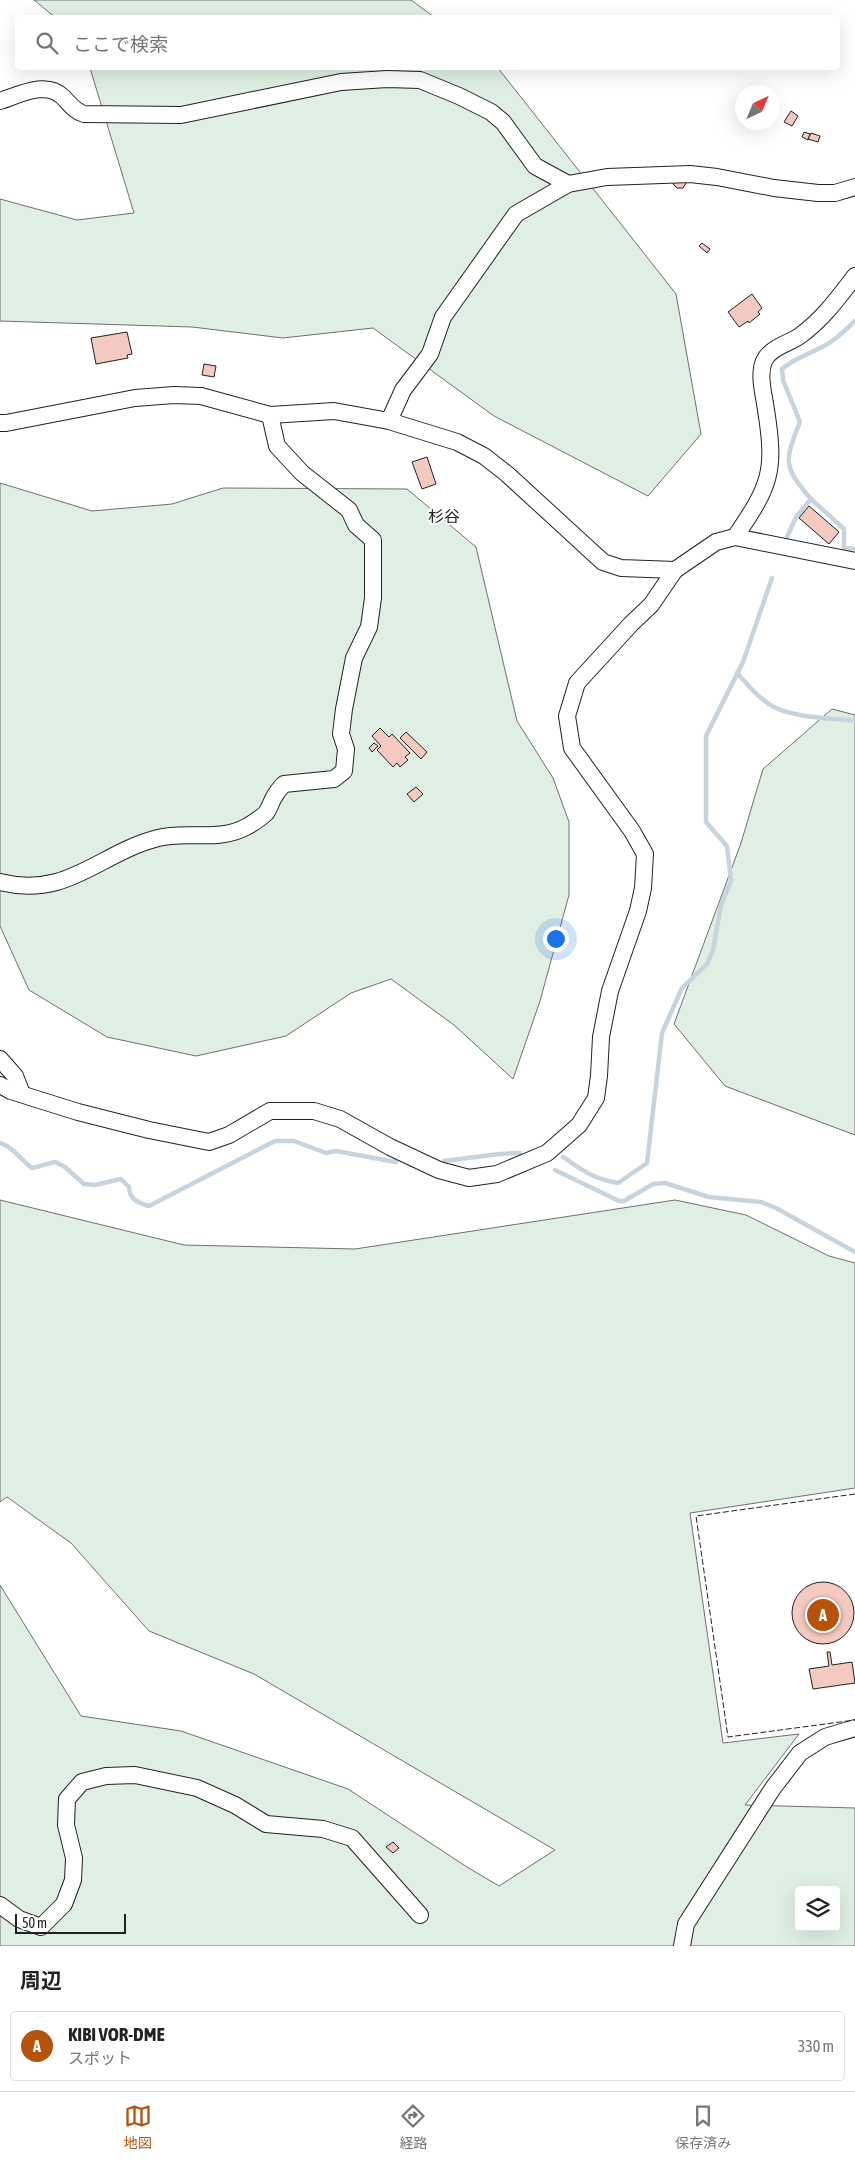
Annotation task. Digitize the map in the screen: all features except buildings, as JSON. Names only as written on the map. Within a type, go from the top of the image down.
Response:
[{"type":"street","points":[[0,101],[33,90],[48,90],[61,95],[76,112],[84,114],[181,115],[341,82],[387,79],[420,80],[491,112],[503,122],[535,166],[568,184]]},
{"type":"street","points":[[389,421],[403,390],[430,354],[443,317],[516,214],[568,184],[607,176],[690,174],[774,188],[818,193],[835,193],[855,187]]},
{"type":"street","points":[[735,537],[756,506],[769,477],[770,432],[762,374],[764,360],[775,350],[799,337],[818,323],[855,276]]},
{"type":"street","points":[[0,423],[135,398],[174,395],[201,396],[270,415],[334,411],[389,421],[457,442],[484,456],[507,474],[603,562],[621,568],[675,570]]},
{"type":"street","points":[[0,882],[14,885],[45,886],[74,877],[138,845],[159,837],[223,835],[247,827],[266,813],[274,796],[284,784],[334,779],[344,771],[346,749],[341,734],[343,717],[354,658],[369,627],[373,598],[373,540],[356,525],[349,510],[302,472],[277,446],[270,415]]},
{"type":"street","points":[[0,1085],[22,1094],[140,1128],[210,1142],[229,1135],[270,1111],[314,1111],[340,1119],[390,1147],[439,1170],[469,1178],[497,1174],[547,1153],[579,1125],[596,1098],[601,1037],[610,991],[638,911],[643,888],[646,854],[632,830],[572,748],[567,716],[577,683],[651,605],[675,570],[716,542],[735,537],[855,561]]},
{"type":"street","points":[[0,1059],[15,1076],[22,1094]]},
{"type":"street","points":[[682,1946],[686,1924],[773,1788],[800,1753],[825,1737],[855,1728]]},
{"type":"street","points":[[0,1905],[19,1919],[41,1927],[64,1904],[73,1880],[74,1858],[66,1825],[67,1799],[82,1782],[106,1776],[135,1775],[197,1788],[266,1824],[323,1829],[352,1838],[420,1915]]},
{"type":"green space","points":[[34,0],[411,0],[431,15],[52,15]]},
{"type":"green space","points":[[91,70],[500,70],[676,294],[701,434],[648,496],[494,416],[373,328],[283,338],[192,327],[0,321],[0,199],[77,220],[134,213]]},
{"type":"green space","points":[[0,483],[92,511],[172,504],[223,488],[407,489],[476,547],[517,721],[553,778],[569,822],[569,895],[540,1001],[513,1079],[454,1025],[391,979],[351,993],[286,1036],[196,1056],[107,1037],[29,990],[0,926]]},
{"type":"green space","points":[[832,709],[855,715],[855,1135],[725,1086],[674,1024],[741,843],[763,769]]},
{"type":"green space","points":[[0,1200],[184,1245],[355,1249],[675,1200],[746,1215],[829,1256],[855,1263],[855,1488],[690,1513],[723,1743],[799,1734],[745,1805],[855,1808],[855,1946],[0,1946],[0,1585],[81,1716],[181,1731],[348,1789],[499,1886],[555,1850],[254,1674],[149,1631],[71,1543],[7,1497],[0,1502]]},
{"type":"waterway","points":[[787,537],[796,517],[811,499],[795,479],[789,463],[791,446],[800,422],[783,380],[782,369],[795,360],[830,343],[855,321]]},
{"type":"waterway","points":[[811,499],[844,529],[844,548],[855,549]]},
{"type":"waterway","points":[[563,1157],[589,1174],[618,1183],[647,1163],[662,1033],[682,988],[707,964],[713,950],[721,905],[731,881],[727,846],[706,822],[706,736],[743,662],[772,578]]},
{"type":"waterway","points":[[737,673],[754,692],[774,707],[783,711],[855,721]]},
{"type":"waterway","points":[[0,1143],[13,1150],[32,1168],[55,1162],[65,1167],[84,1184],[95,1185],[121,1179],[129,1187],[129,1191],[135,1200],[149,1206],[275,1141],[294,1141],[326,1153],[336,1151],[396,1162]]},
{"type":"waterway","points":[[444,1161],[520,1153]]},
{"type":"waterway","points":[[555,1170],[619,1201],[624,1201],[653,1184],[665,1183],[709,1197],[761,1202],[776,1208],[855,1252]]},
{"type":"fence","points":[[855,1494],[696,1516],[728,1737],[855,1720]]},
{"type":"place","name":"KIBI VOR-DME","points":[[823,1615]]},
{"type":"district","name":"杉谷","points":[[444,516]]}]
